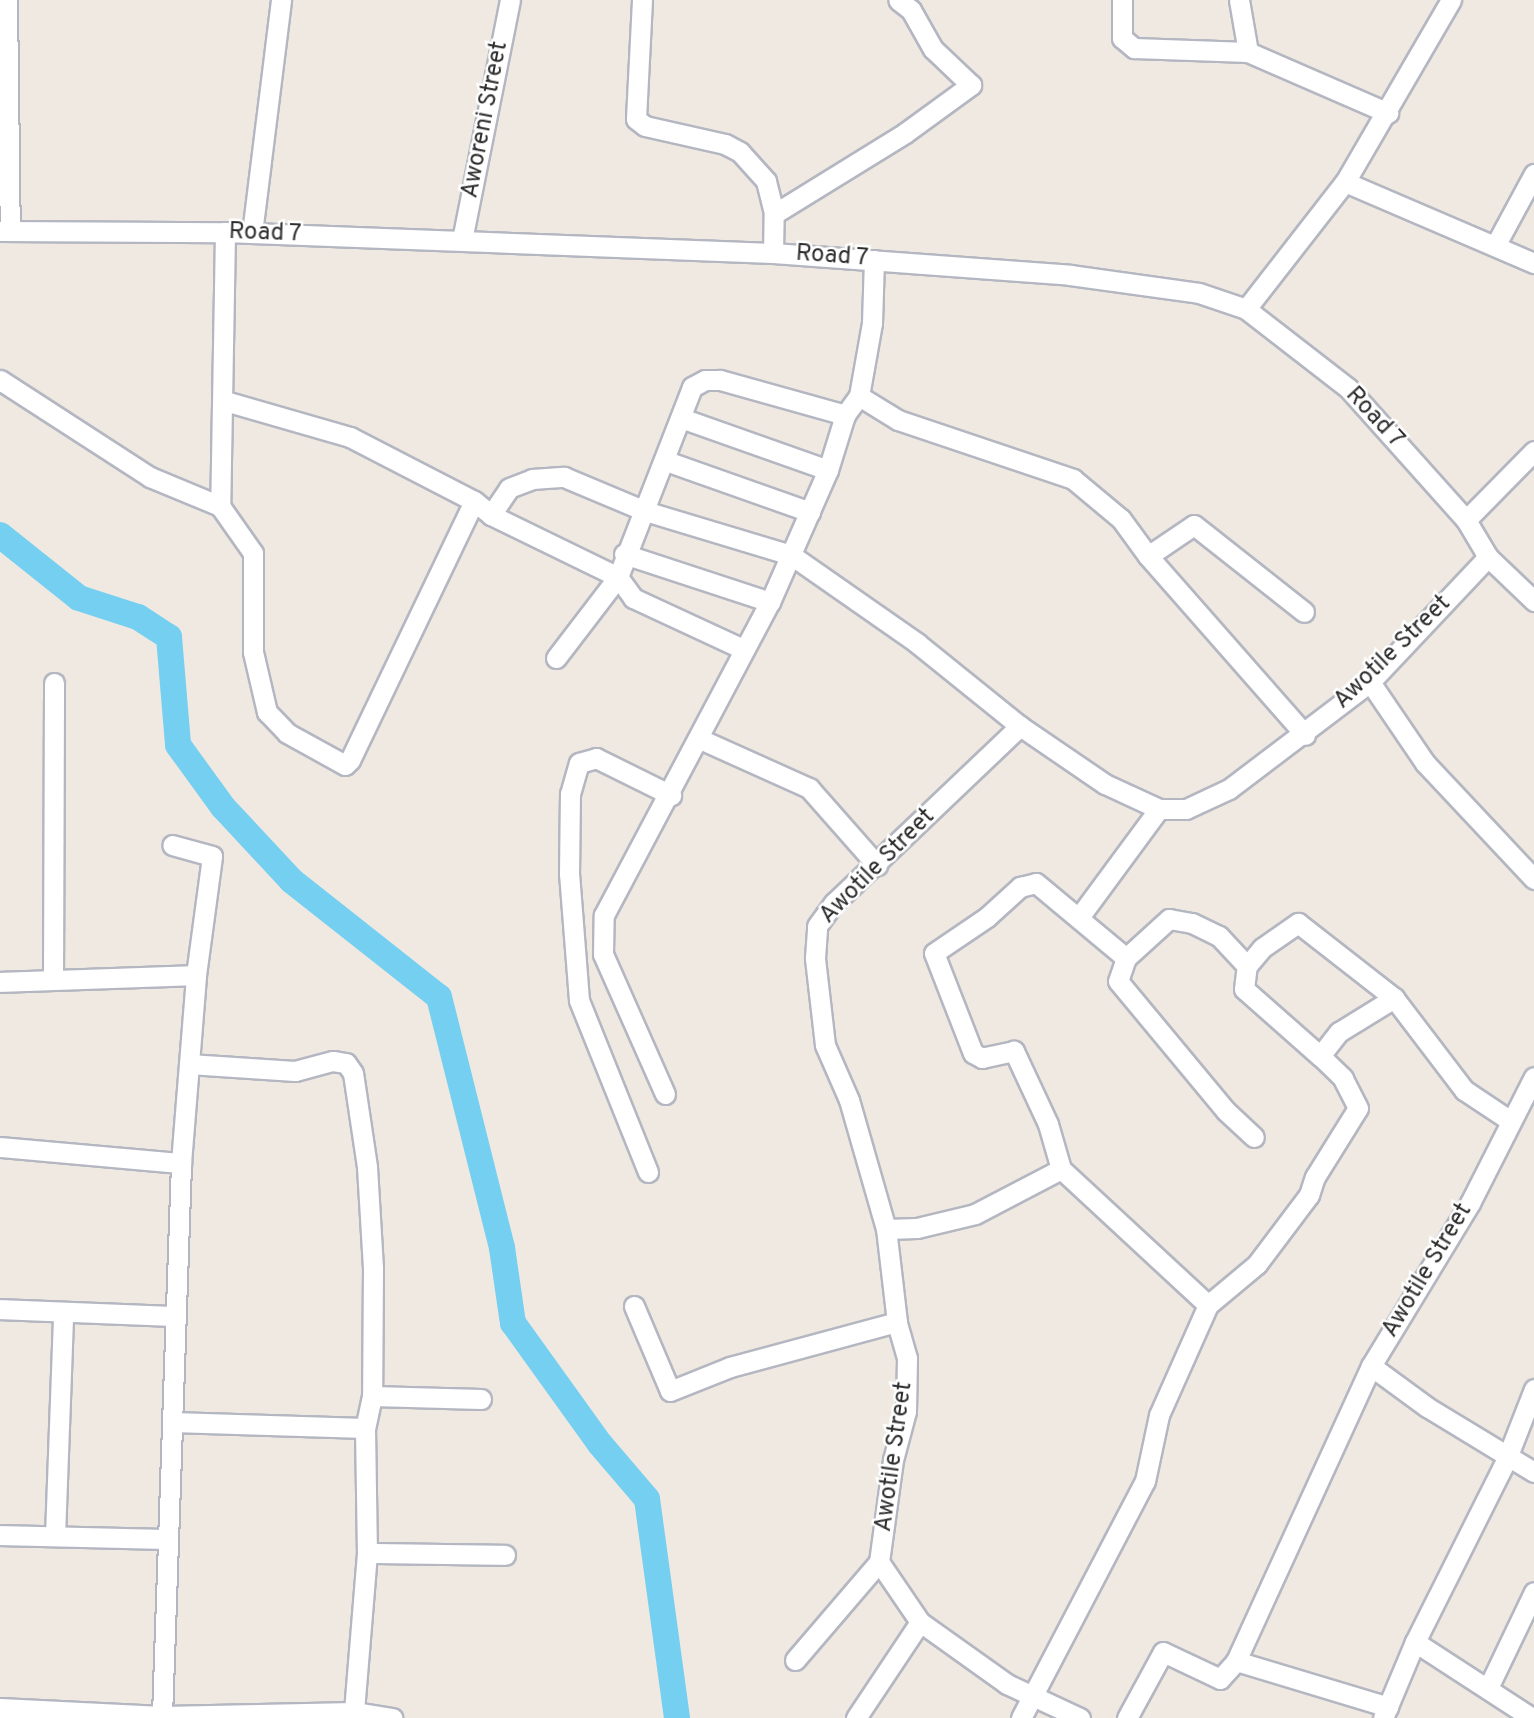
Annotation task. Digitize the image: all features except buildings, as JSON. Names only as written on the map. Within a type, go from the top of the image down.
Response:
[{"type":"street","points":[[5,231],[4,78],[7,0]]},
{"type":"street","points":[[252,233],[281,0]]},
{"type":"street","name":"Aworeni Street","points":[[462,240],[510,0]]},
{"type":"street","points":[[642,0],[636,119],[645,126],[725,144],[740,152],[766,181],[774,214],[773,253]]},
{"type":"street","points":[[774,214],[905,133],[971,85],[933,49],[911,10],[898,0]]},
{"type":"street","points":[[1122,0],[1122,38],[1135,48],[1248,52],[1388,113]]},
{"type":"street","points":[[1239,0],[1248,52]]},
{"type":"street","points":[[1246,309],[1345,182],[1388,113],[1451,0]]},
{"type":"street","points":[[1495,246],[1534,174]]},
{"type":"street","points":[[1345,182],[1534,262]]},
{"type":"street","name":"Road 7","points":[[5,231],[225,232],[773,253],[1147,283],[1246,309],[1348,388],[1466,520],[1488,557],[1516,580],[1534,601]]},
{"type":"street","points":[[220,506],[225,401],[225,232]]},
{"type":"street","points":[[666,1094],[603,954],[604,915],[633,854],[671,795],[743,649],[770,602],[828,470],[845,415],[859,396],[872,323],[874,260]]},
{"type":"street","points":[[0,380],[150,477],[220,506],[253,553],[253,652],[267,712],[287,733],[345,765],[474,501]]},
{"type":"street","points":[[556,659],[618,577],[624,554],[666,461],[692,387],[705,380],[845,415]]},
{"type":"street","points":[[859,396],[898,420],[1073,479],[1121,519],[1148,556],[1305,734]]},
{"type":"street","points":[[225,401],[351,437],[474,501],[491,515],[618,577],[633,598],[743,649]]},
{"type":"street","points":[[681,418],[828,470]]},
{"type":"street","points":[[1466,520],[1534,451]]},
{"type":"street","points":[[666,461],[810,512]]},
{"type":"street","points":[[491,515],[509,488],[532,479],[564,477],[645,511],[790,555],[917,643],[1020,726],[1105,784],[1158,809],[1080,916]]},
{"type":"street","points":[[1148,556],[1195,525],[1304,612]]},
{"type":"street","points":[[624,554],[770,602]]},
{"type":"street","name":"Awotile Street","points":[[1158,809],[1186,808],[1229,789],[1305,734],[1370,682],[1488,557]]},
{"type":"street","points":[[1516,580],[1534,570]]},
{"type":"street","points":[[1370,682],[1432,771],[1534,878]]},
{"type":"street","points":[[53,980],[54,683]]},
{"type":"street","name":"Awotile Street","points":[[1020,726],[817,926],[815,958],[825,1045],[849,1100],[886,1229],[897,1322],[907,1358],[906,1411],[893,1460],[880,1562],[920,1622],[1007,1684],[1080,1718]]},
{"type":"street","points":[[700,739],[809,788],[877,865]]},
{"type":"street","points":[[649,1172],[579,1000],[569,874],[570,794],[579,763],[596,758],[671,795]]},
{"type":"street","points":[[162,1716],[181,1163],[196,975],[212,856],[172,845]]},
{"type":"street","points":[[1126,958],[1080,916],[1036,883],[1028,883],[934,953],[933,960],[973,1053],[982,1058],[1014,1051],[1048,1124],[1061,1169],[1208,1305]]},
{"type":"street","points":[[1247,966],[1219,936],[1192,923],[1169,919],[1126,958],[1118,981],[1226,1111],[1254,1137]]},
{"type":"street","points":[[1021,1718],[1030,1695],[1145,1481],[1159,1415],[1208,1305],[1265,1254],[1309,1195],[1358,1108],[1343,1078],[1244,989],[1247,966],[1262,948],[1298,923],[1394,998],[1464,1090],[1509,1120]]},
{"type":"street","points":[[0,982],[196,975]]},
{"type":"street","points":[[1320,1056],[1339,1032],[1394,998]]},
{"type":"street","points":[[189,1064],[295,1071],[333,1061],[346,1063],[353,1073],[367,1167],[373,1268],[372,1396],[365,1428],[367,1553],[354,1712]]},
{"type":"street","name":"Awotile Street","points":[[1236,1661],[1371,1366],[1470,1203],[1509,1120],[1534,1077]]},
{"type":"street","points":[[0,1147],[181,1163]]},
{"type":"street","points":[[886,1229],[917,1228],[975,1214],[1061,1169]]},
{"type":"street","points":[[634,1306],[670,1391],[730,1367],[897,1322]]},
{"type":"street","points":[[0,1309],[63,1314],[176,1316]]},
{"type":"street","points":[[55,1536],[63,1314]]},
{"type":"street","points":[[1371,1366],[1507,1458],[1534,1472]]},
{"type":"street","points":[[1127,1718],[1163,1652],[1220,1679],[1236,1661],[1385,1713],[1415,1642],[1507,1458],[1534,1390]]},
{"type":"street","points":[[372,1396],[481,1399]]},
{"type":"street","points":[[172,1422],[365,1428]]},
{"type":"street","points":[[0,1535],[167,1539]]},
{"type":"street","points":[[367,1553],[505,1555]]},
{"type":"street","points":[[795,1660],[880,1562]]},
{"type":"street","points":[[1489,1686],[1534,1592]]},
{"type":"street","points":[[856,1718],[920,1622]]},
{"type":"street","points":[[1415,1642],[1489,1686],[1532,1718]]},
{"type":"street","points":[[0,1709],[162,1716],[354,1712],[393,1718]]},
{"type":"waterway","points":[[0,535],[79,598],[138,617],[169,637],[178,745],[223,807],[292,881],[439,997],[502,1248],[513,1323],[600,1444],[647,1499],[677,1718]]}]
